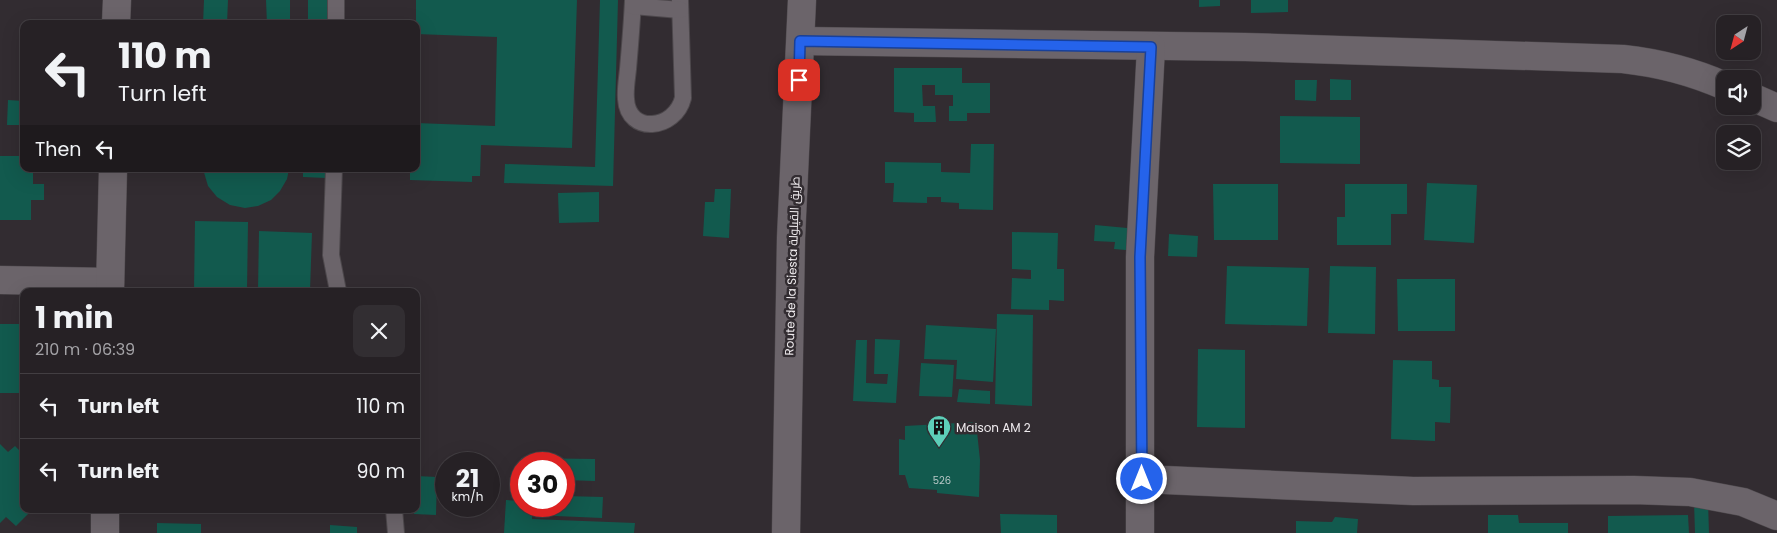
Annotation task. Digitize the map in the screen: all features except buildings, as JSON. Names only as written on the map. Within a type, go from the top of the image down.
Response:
[{"type":"street","points":[[116,20],[117,0]]},
{"type":"street","name":"Route de la Siesta طريق القيلولة","points":[[786,533],[791,238],[802,0]]},
{"type":"street","points":[[800,41],[1245,47],[1623,59],[1667,65],[1694,72],[1716,82]]},
{"type":"street","points":[[1140,533],[1142,479],[1140,257],[1151,47]]},
{"type":"street","points":[[1761,102],[1777,108]]},
{"type":"street","points":[[0,280],[110,287],[113,172]]},
{"type":"street","points":[[1142,479],[1414,491],[1690,492],[1743,502],[1777,516]]},
{"type":"street","points":[[105,533],[106,513]]},
{"type":"lane","points":[[336,0],[336,20]]},
{"type":"lane","points":[[633,3],[680,5],[683,98],[681,107],[664,123],[652,124],[642,122],[633,116],[626,100],[633,3]]},
{"type":"lane","points":[[334,172],[331,255],[337,288]]},
{"type":"lane","points":[[394,513],[396,533]]},
{"type":"place","name":"Maison AM 2","points":[[939,448]]},
{"type":"route","points":[[799,80],[800,41],[1151,47],[1140,257],[1142,479]]}]
